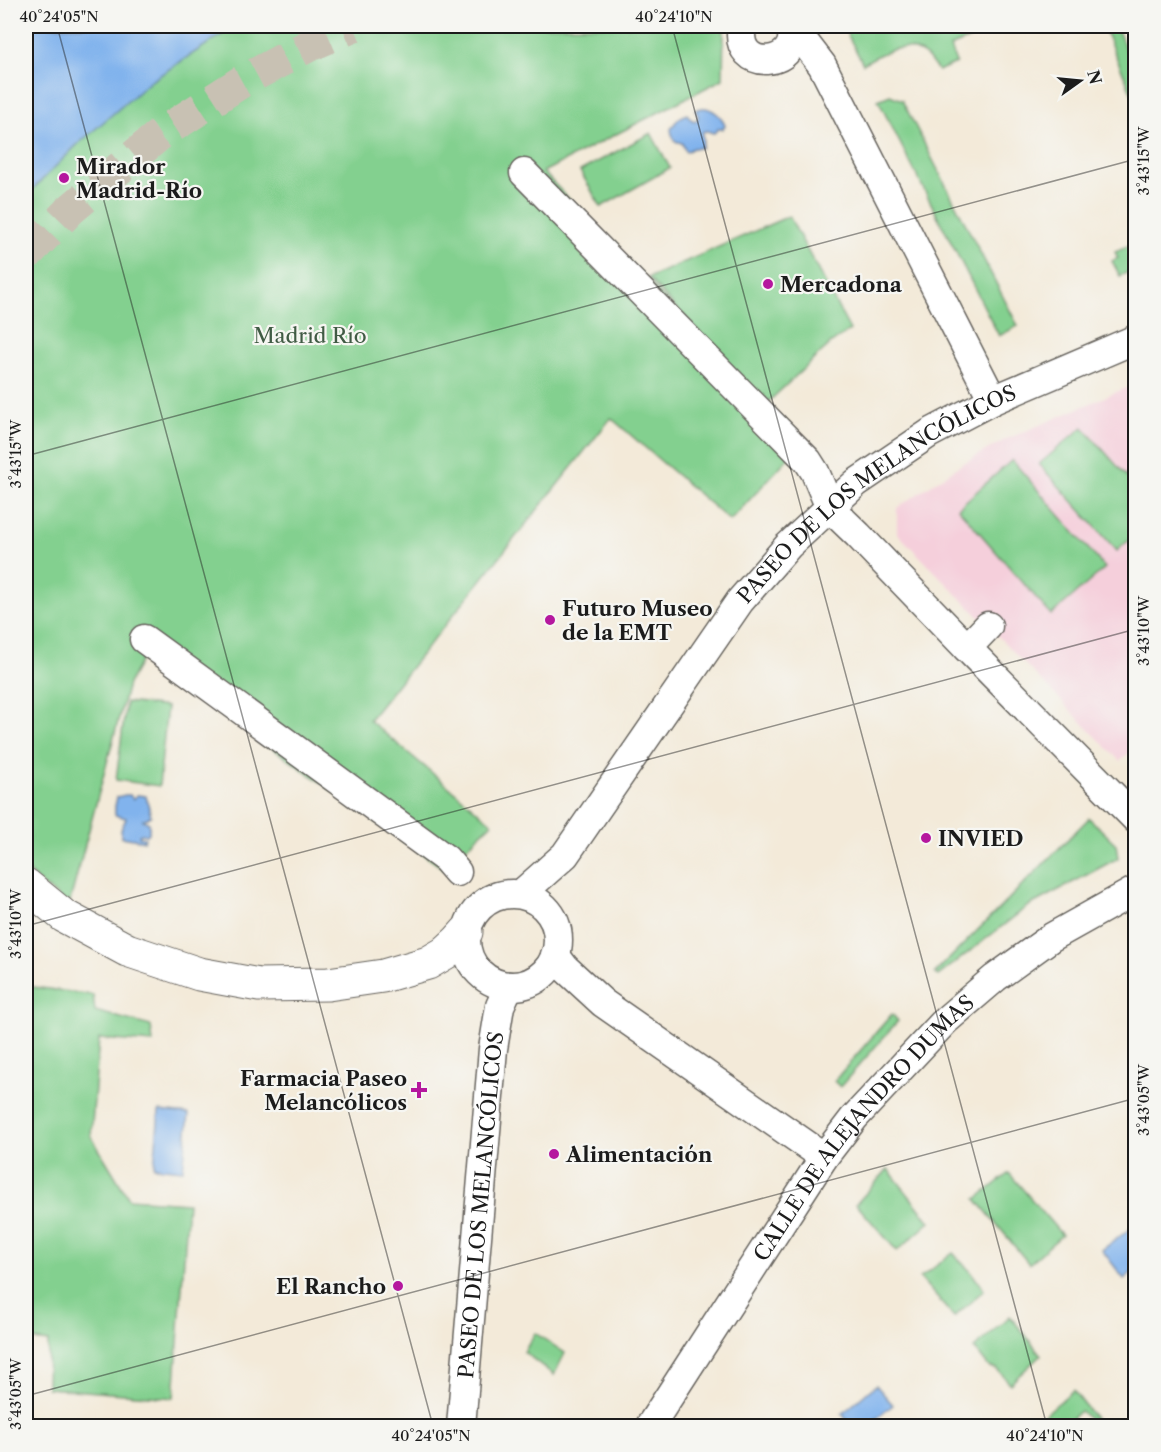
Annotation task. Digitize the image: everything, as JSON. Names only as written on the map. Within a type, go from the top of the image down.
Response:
[{"type":"highway","points":[[26,885],[64,916],[127,950],[199,974],[259,985],[328,984],[383,976],[428,963],[445,953],[466,932]]},
{"type":"street","points":[[742,26],[742,42],[746,50],[752,56],[768,61],[784,54],[789,47],[792,39],[791,26]]},
{"type":"street","points":[[791,26],[822,65],[993,400]]},
{"type":"street","points":[[776,59],[822,65]]},
{"type":"street","points":[[524,173],[808,461],[830,508],[1136,819]]},
{"type":"street","name":"PASEO DE LOS MELANCÓLICOS","points":[[522,894],[565,855],[740,602],[788,546],[856,483],[930,433],[993,400],[1136,339]]},
{"type":"street","points":[[967,648],[988,626]]},
{"type":"street","points":[[144,639],[446,859],[457,872]]},
{"type":"street","name":"PASEO DE LOS MELANCÓLICOS","points":[[548,910],[565,855]]},
{"type":"street","name":"CALLE DE ALEJANDRO DUMAS","points":[[650,1426],[824,1157],[854,1118],[946,1020],[995,978],[1052,937],[1136,890]]},
{"type":"street","points":[[522,983],[547,969],[555,955],[558,940],[555,924],[548,910],[536,900],[522,894],[507,893],[492,897],[471,917],[466,932],[466,946],[470,961],[479,973],[491,982],[522,983],[552,981],[603,1004]]},
{"type":"street","points":[[555,955],[565,968],[603,1004],[824,1157]]},
{"type":"street","name":"PASEO DE LOS MELANCÓLICOS","points":[[461,1426],[493,1049],[500,1006],[522,983]]},
{"type":"shaded area","points":[[1135,384],[1135,748],[1120,761],[897,533],[897,508],[962,464],[1005,440]]},
{"type":"green space","name":"Madrid Río","points":[[26,26],[724,26],[723,79],[543,172],[802,443],[730,521],[611,418],[369,720],[492,823],[444,869],[143,657],[128,684],[69,905],[35,879],[26,867]]},
{"type":"green space","points":[[843,26],[1000,26],[950,47],[956,63],[938,71],[926,56],[918,51],[902,48],[878,55],[863,64]]},
{"type":"green space","points":[[1103,26],[1116,26],[1135,71],[1135,101]]},
{"type":"green space","points":[[890,95],[902,100],[1018,326],[999,336],[878,100]]},
{"type":"green space","points":[[651,133],[670,168],[601,207],[580,171]]},
{"type":"green space","points":[[789,216],[850,330],[830,344],[766,404],[648,278]]},
{"type":"green space","points":[[1135,243],[1135,269],[1120,276],[1112,261],[1118,258],[1115,252]]},
{"type":"green space","points":[[1083,427],[1135,486],[1135,534],[1117,551],[1039,464]]},
{"type":"green space","points":[[1012,460],[1105,568],[1051,615],[958,508]]},
{"type":"green space","points":[[126,702],[167,707],[159,786],[116,780]]},
{"type":"green space","points":[[1089,818],[1116,844],[1118,858],[1027,907],[938,976],[935,973]]},
{"type":"green space","points":[[26,986],[93,995],[95,1011],[151,1026],[153,1043],[99,1039],[91,1136],[129,1199],[188,1203],[174,1398],[47,1388],[48,1342],[26,1339]]},
{"type":"green space","points":[[892,1014],[898,1021],[840,1087],[834,1081]]},
{"type":"green space","points":[[888,1169],[930,1222],[897,1251],[856,1204]]},
{"type":"green space","points":[[1009,1173],[1062,1235],[1029,1264],[976,1199]]},
{"type":"green space","points":[[953,1253],[984,1290],[954,1317],[920,1278]]},
{"type":"green space","points":[[1010,1316],[1041,1355],[1010,1384],[997,1369],[989,1367],[974,1348]]},
{"type":"green space","points":[[535,1333],[565,1353],[554,1375],[524,1352]]},
{"type":"green space","points":[[1073,1390],[1097,1421],[1095,1424],[1080,1411],[1063,1426],[1048,1426],[1041,1418]]},
{"type":"water","points":[[26,26],[235,26],[151,81],[78,144],[26,196]]},
{"type":"water","points":[[702,108],[716,113],[725,126],[714,133],[703,132],[701,148],[693,148],[686,152],[682,143],[675,141],[671,129],[682,116],[687,114],[692,120],[697,121],[698,116],[695,110]]},
{"type":"water","points":[[130,795],[133,799],[137,795],[146,796],[151,816],[143,820],[149,823],[149,833],[139,835],[145,838],[144,841],[122,837],[121,829],[126,818],[115,815],[115,806],[117,797]]},
{"type":"water","points":[[159,1111],[189,1114],[183,1170],[154,1167]]},
{"type":"water","points":[[1135,1225],[1135,1270],[1124,1279],[1102,1250]]},
{"type":"water","points":[[876,1385],[893,1405],[867,1426],[852,1426],[842,1414]]},
{"type":"tunnel","points":[[26,255],[70,210],[159,135],[241,82],[310,45],[354,26]]},
{"type":"place","name":"Mirador Madrid-Río","points":[[64,178]]},
{"type":"place","name":"Mercadona","points":[[768,284]]},
{"type":"place","name":"Futuro Museo de la EMT","points":[[550,620]]},
{"type":"place","name":"INVIED","points":[[926,838]]},
{"type":"place","name":"Farmacia Paseo Melancólicos","points":[[419,1090]]},
{"type":"place","name":"Alimentación","points":[[554,1154]]},
{"type":"place","name":"El Rancho","points":[[398,1286]]}]
